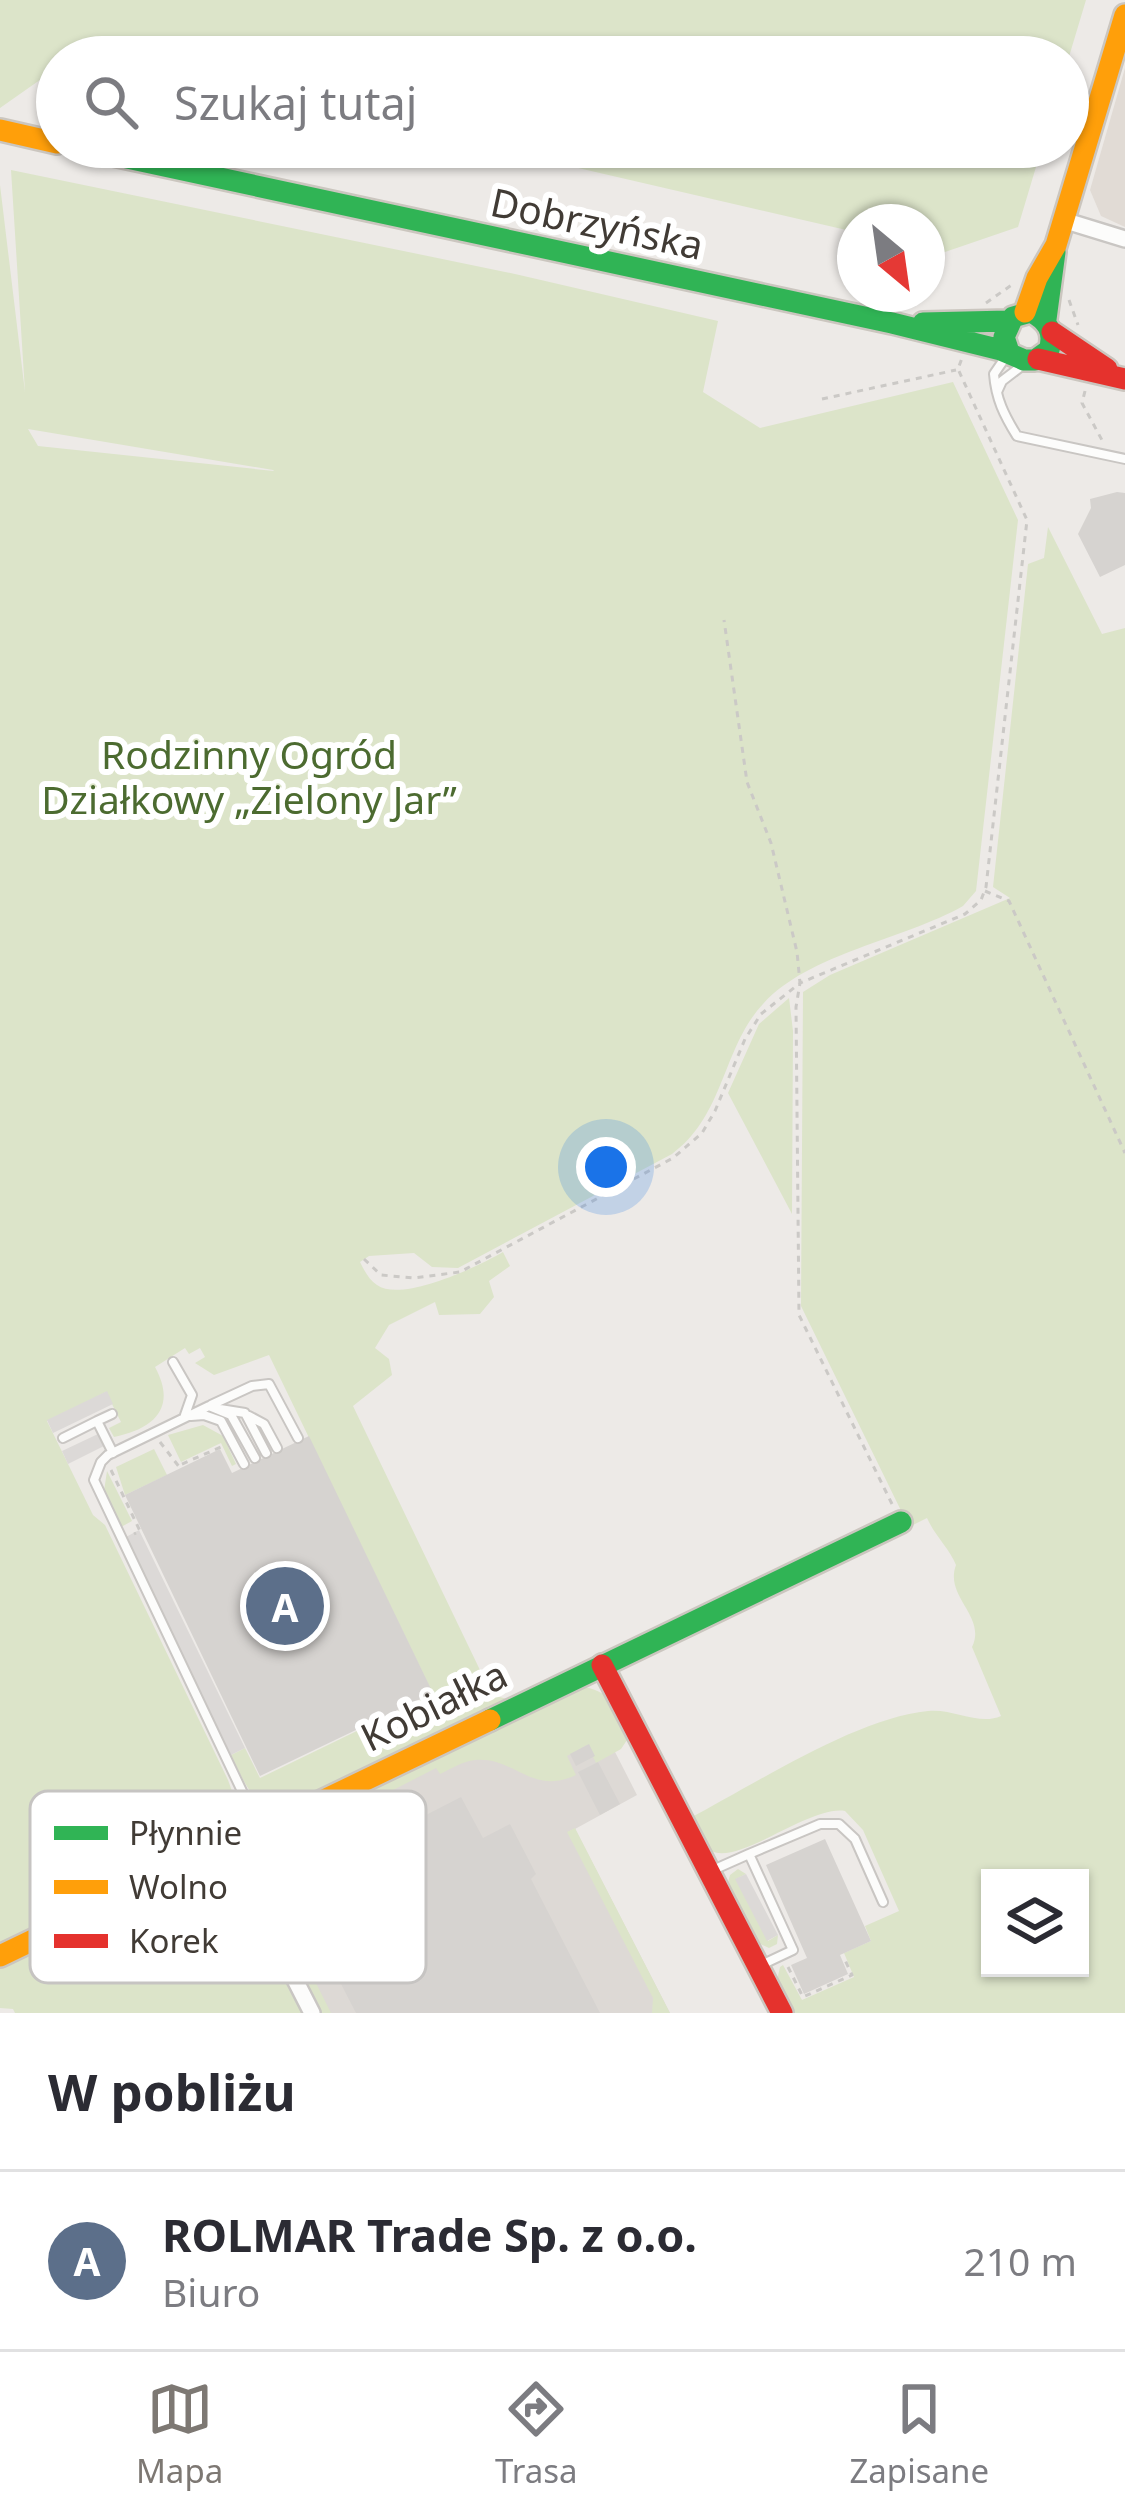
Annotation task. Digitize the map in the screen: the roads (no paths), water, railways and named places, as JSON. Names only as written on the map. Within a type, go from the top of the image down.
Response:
[{"type":"street","points":[[1089,136],[1125,15]]},
{"type":"street","points":[[0,130],[36,138]]},
{"type":"street","name":"Dobrzyńska","points":[[173,168],[892,323],[1121,378]]},
{"type":"street","points":[[1033,321],[1050,348],[1026,357],[1004,337],[1033,321],[1051,290],[1056,245],[1079,168]]},
{"type":"street","points":[[1064,220],[1125,239]]},
{"type":"street","name":"Dobrzyńska","points":[[892,323],[1033,321],[1121,378]]},
{"type":"street","name":"Kobiałka","points":[[342,1791],[901,1522]]},
{"type":"street","points":[[602,1665],[782,2013]]},
{"type":"street","name":"Kobiałka","points":[[0,1956],[30,1942]]},
{"type":"street","points":[[297,1983],[312,2013]]},
{"type":"lane","points":[[1026,357],[994,374],[1000,410],[1017,436],[1125,459]]},
{"type":"lane","points":[[996,393],[1002,380],[1026,357]]},
{"type":"lane","points":[[173,1362],[192,1395],[184,1417]]},
{"type":"lane","points":[[242,1791],[95,1488],[96,1472],[113,1453],[252,1386],[269,1384],[298,1438]]},
{"type":"lane","points":[[214,1408],[236,1409],[264,1424],[277,1448]]},
{"type":"lane","points":[[214,1408],[237,1422],[255,1458]]},
{"type":"lane","points":[[63,1438],[112,1414]]},
{"type":"lane","points":[[184,1417],[204,1415],[220,1421],[244,1464]]},
{"type":"lane","points":[[248,1416],[266,1453]]},
{"type":"lane","points":[[97,1421],[113,1453]]},
{"type":"lane","points":[[709,1872],[820,1824],[839,1824],[855,1839],[883,1902]]},
{"type":"lane","points":[[749,1854],[793,1950],[758,1966]]},
{"type":"place","name":"ROLMAR Trade Sp. z o.o.","points":[[285,1606]]},
{"type":"park label","name":"Rodzinny Ogród Działkowy „Zielony Jar”","points":[[249,778]]}]
